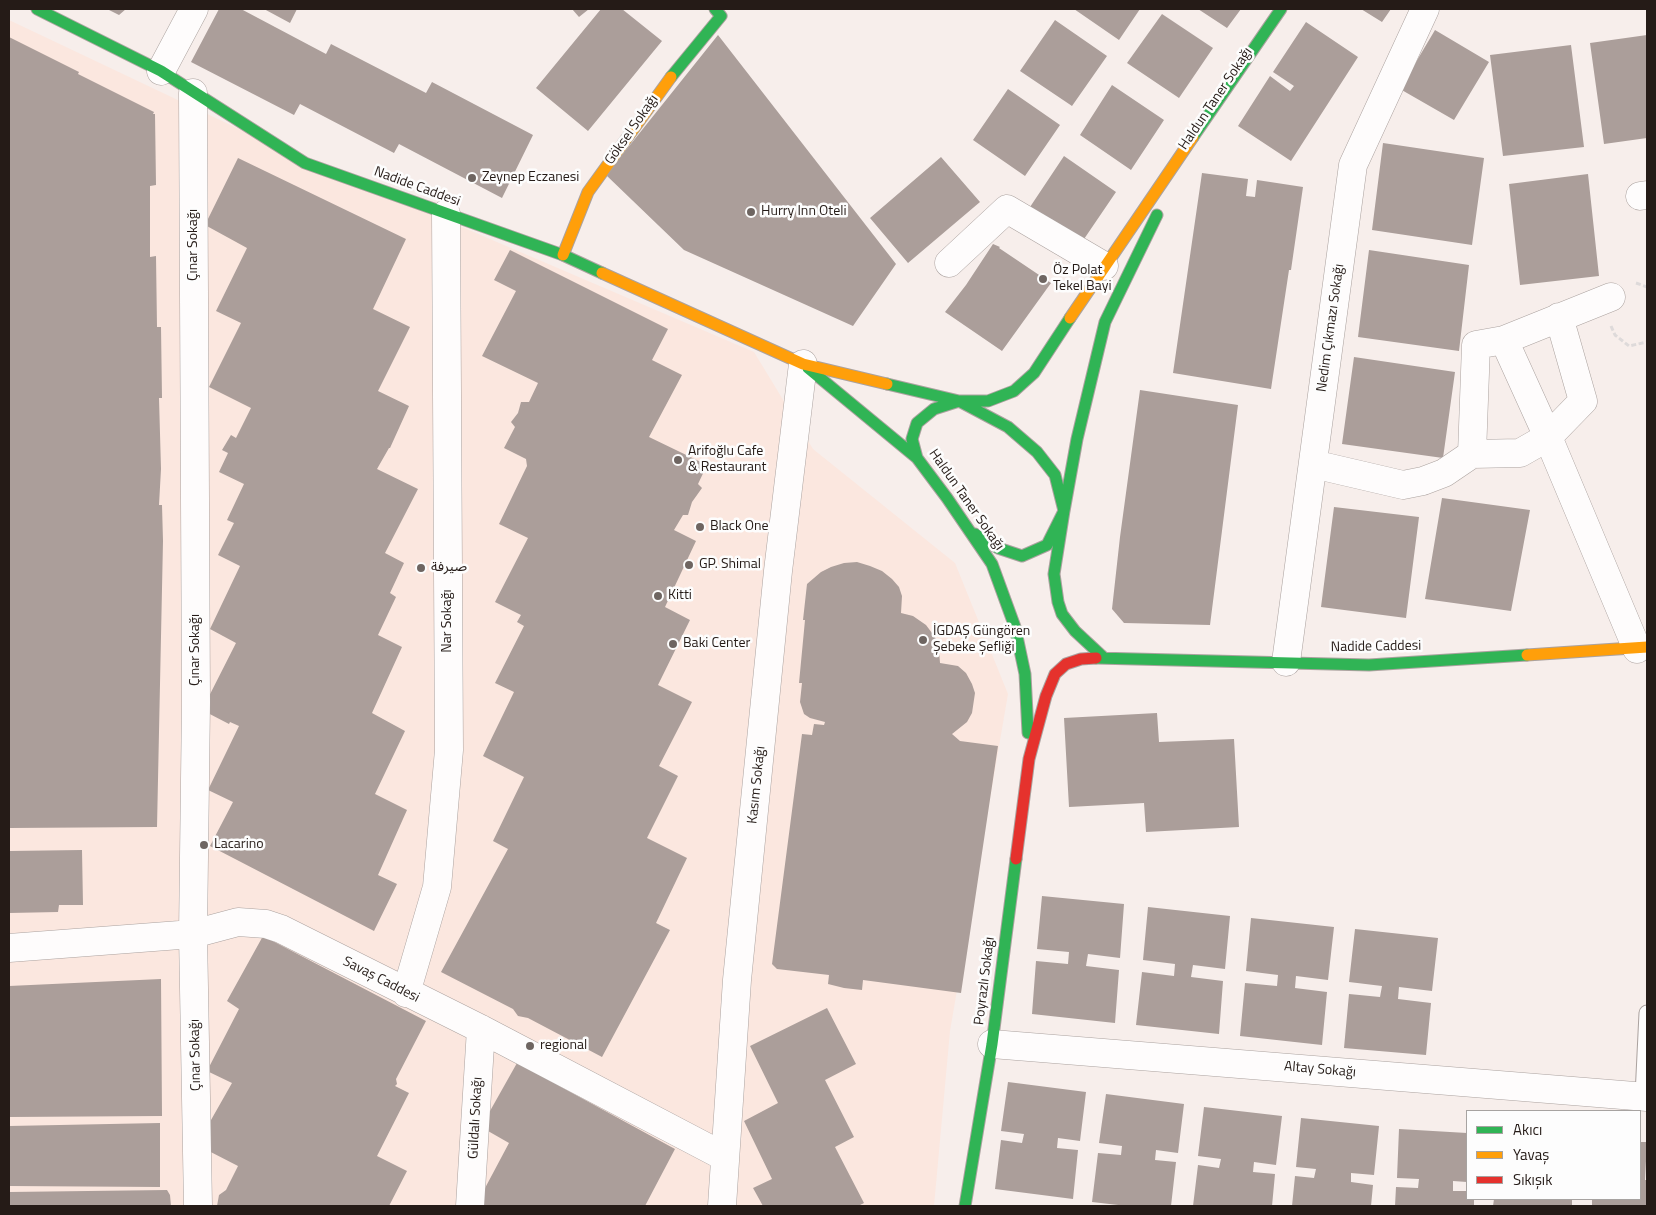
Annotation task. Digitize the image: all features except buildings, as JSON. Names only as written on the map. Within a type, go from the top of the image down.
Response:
[{"type":"main road","name":"Nadide Caddesi","points":[[37,9],[161,71],[306,163],[562,256],[803,364]]},
{"type":"main road","name":"Haldun Taner Sokağı","points":[[1029,760],[1024,674],[1016,627],[992,564],[917,458],[912,439],[917,423],[934,409],[959,401],[988,401],[1014,391],[1034,373],[1104,266],[1281,9]]},
{"type":"main road","name":"Göksel Sokağı","points":[[562,256],[588,192],[658,93],[721,11]]},
{"type":"main road","points":[[1104,658],[1075,632],[1062,614],[1058,602],[1054,574],[1077,439],[1105,322],[1161,206]]},
{"type":"main road","points":[[803,364],[959,401],[1008,427],[1037,452],[1055,475],[1064,511],[1047,545],[1022,556],[998,548],[970,531]]},
{"type":"main road","points":[[803,364],[917,458]]},
{"type":"main road","name":"Nadide Caddesi","points":[[1029,760],[1046,696],[1055,674],[1066,664],[1081,660],[1104,658],[1369,665],[1642,648]]},
{"type":"main road","name":"Poyrazlı Sokağı","points":[[965,1206],[992,1044],[1029,760]]},
{"type":"street","points":[[161,71],[194,9]]},
{"type":"street","name":"Nedim Çıkmazı Sokağı","points":[[1286,662],[1353,165],[1425,9]]},
{"type":"street","name":"Çınar Sokağı","points":[[193,93],[196,702],[193,934],[198,1206]]},
{"type":"street","points":[[949,263],[1007,209],[1104,266]]},
{"type":"street","name":"Nar Sokağı","points":[[406,993],[437,888],[449,750],[446,214]]},
{"type":"street","points":[[1472,454],[1476,345],[1504,340],[1611,297]]},
{"type":"street","points":[[1313,464],[1403,485],[1423,481],[1444,473],[1472,454],[1520,453],[1548,437],[1583,401],[1559,317]]},
{"type":"street","points":[[1504,340],[1642,648]]},
{"type":"street","name":"Kasım Sokağı","points":[[722,1206],[739,960],[778,571],[803,364]]},
{"type":"street","name":"Savaş Caddesi","points":[[9,948],[193,934],[238,922],[266,924],[281,929],[481,1029],[725,1157]]},
{"type":"street","name":"Güldalı Sokağı","points":[[470,1206],[481,1029]]},
{"type":"street","name":"Altay Sokağı","points":[[992,1044],[1645,1096]]},
{"type":"lane","points":[[1645,1096],[1647,1013]]},
{"type":"path","points":[[1611,297],[1608,316],[1615,335],[1629,346],[1647,342]]},
{"type":"shaded area","points":[[9,20],[296,156],[754,352],[813,449],[955,563],[1008,694],[950,1031],[934,1206],[9,1206]]},
{"type":"traffic: fast","points":[[37,9],[161,71],[305,163],[563,255],[602,273]]},
{"type":"traffic: fast","points":[[671,77],[721,16],[715,9]]},
{"type":"traffic: fast","points":[[1193,137],[1281,9]]},
{"type":"traffic: fast","points":[[975,534],[998,548],[1022,556],[1047,545],[1064,511],[1077,439],[1105,322],[1157,215]]},
{"type":"traffic: fast","points":[[1028,733],[1025,674],[1015,627],[992,564],[917,458],[912,439],[917,423],[934,409],[959,401],[988,401],[1014,391],[1034,373],[1070,318]]},
{"type":"traffic: fast","points":[[808,368],[917,458]]},
{"type":"traffic: fast","points":[[887,384],[959,401],[1008,427],[1037,452],[1055,475],[1064,511],[1054,574],[1058,602],[1062,614],[1075,631],[1104,658]]},
{"type":"traffic: fast","points":[[1096,658],[1369,665],[1527,655]]},
{"type":"traffic: fast","points":[[965,1206],[992,1044],[1016,859]]},
{"type":"traffic: slow","points":[[563,255],[588,192],[671,77]]},
{"type":"traffic: slow","points":[[1070,318],[1193,137]]},
{"type":"traffic: slow","points":[[602,273],[803,364],[887,384]]},
{"type":"traffic: slow","points":[[1527,655],[1647,647]]},
{"type":"traffic: jam","points":[[1016,859],[1029,759],[1046,696],[1055,674],[1066,664],[1081,659],[1096,658]]},
{"type":"place","name":"Zeynep Eczanesi","points":[[472,178]]},
{"type":"place","name":"Hurry Inn Oteli","points":[[751,212]]},
{"type":"place","name":"Öz Polat Tekel Bayi","points":[[1043,279]]},
{"type":"place","name":"Arifoğlu Cafe & Restaurant","points":[[678,460]]},
{"type":"place","name":"Black One","points":[[700,527]]},
{"type":"place","name":"GP. Shimal","points":[[689,565]]},
{"type":"place","name":"صيرفة","points":[[421,568]]},
{"type":"place","name":"Kitti","points":[[658,596]]},
{"type":"place","name":"İGDAŞ Güngören Şebeke Şefliği","points":[[923,640]]},
{"type":"place","name":"Baki Center","points":[[673,644]]},
{"type":"place","name":"Lacarino","points":[[204,845]]},
{"type":"place","name":"regional","points":[[530,1046]]}]
